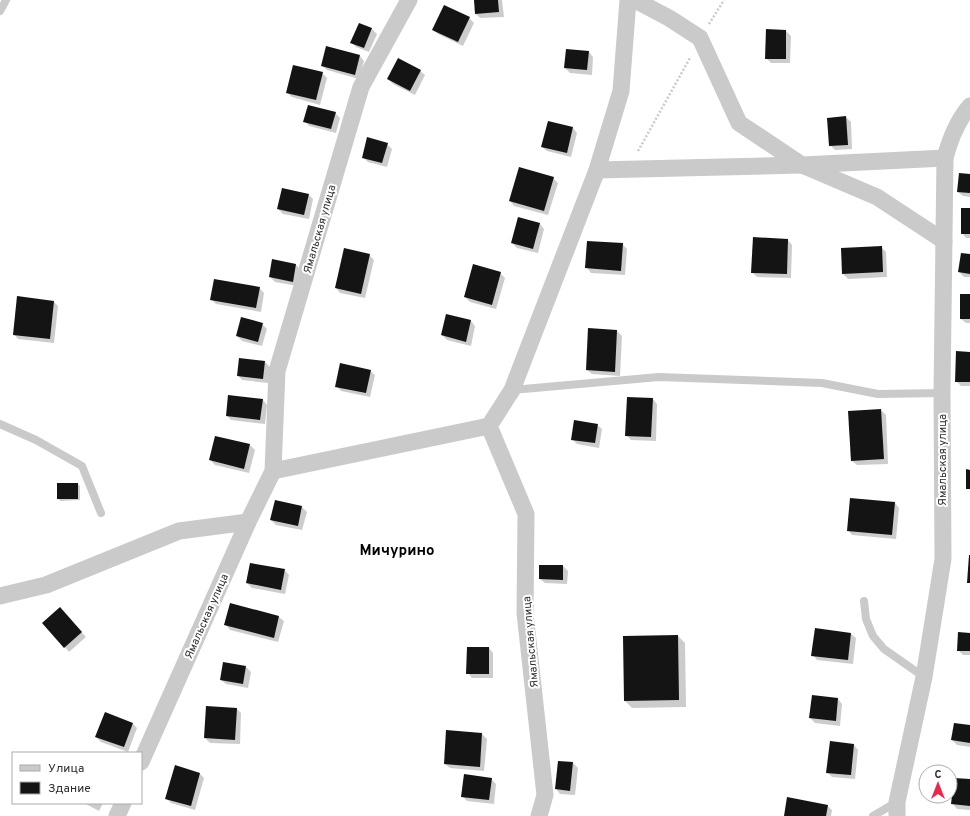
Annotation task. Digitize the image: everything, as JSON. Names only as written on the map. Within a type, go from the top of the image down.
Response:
[{"type":"street","name":"Ямальская улица","points":[[142,760],[248,522],[273,471],[277,371],[361,86],[409,0]]},
{"type":"street","points":[[273,471],[489,426],[512,390],[597,170],[621,91],[628,0]]},
{"type":"street","points":[[634,0],[669,18],[700,38],[739,123],[802,165],[877,197],[944,241]]},
{"type":"street","name":"Ямальская улица","points":[[897,809],[924,677],[943,559],[942,393],[945,158],[950,140],[962,115],[970,106]]},
{"type":"street","points":[[597,170],[802,165],[945,158]]},
{"type":"street","name":"Ямальская улица","points":[[489,426],[526,514],[525,614],[544,795],[539,816]]},
{"type":"street","points":[[0,596],[46,585],[179,530],[248,522]]},
{"type":"street","points":[[117,816],[122,804]]},
{"type":"lane","points":[[0,11],[6,0]]},
{"type":"lane","points":[[512,390],[659,377],[822,383],[878,394],[942,393]]},
{"type":"lane","points":[[0,424],[36,440],[82,466],[101,513]]},
{"type":"lane","points":[[864,601],[866,619],[872,636],[884,649],[924,677]]},
{"type":"lane","points":[[873,816],[897,809]]},
{"type":"path","points":[[628,169],[700,38],[724,0]]},
{"type":"building","points":[[474,0],[498,0],[499,12],[475,14]]},
{"type":"building","points":[[444,5],[470,17],[458,42],[432,30]]},
{"type":"building","points":[[359,23],[372,28],[364,48],[350,43]]},
{"type":"building","points":[[766,29],[786,30],[786,59],[765,59]]},
{"type":"building","points":[[326,46],[360,55],[355,75],[321,66]]},
{"type":"building","points":[[566,49],[589,51],[587,70],[564,68]]},
{"type":"building","points":[[398,58],[421,70],[410,91],[387,79]]},
{"type":"building","points":[[293,65],[323,72],[316,100],[286,93]]},
{"type":"building","points":[[308,105],[336,112],[331,129],[303,122]]},
{"type":"building","points":[[846,116],[848,145],[829,146],[827,118]]},
{"type":"building","points":[[548,121],[573,127],[567,153],[541,147]]},
{"type":"building","points":[[367,137],[388,143],[382,163],[362,158]]},
{"type":"building","points":[[519,167],[554,177],[544,211],[509,201]]},
{"type":"building","points":[[959,173],[970,174],[970,193],[957,192]]},
{"type":"building","points":[[282,188],[309,194],[304,215],[277,209]]},
{"type":"building","points":[[961,208],[970,208],[970,234],[961,234]]},
{"type":"building","points":[[518,217],[540,223],[533,249],[511,243]]},
{"type":"building","points":[[753,237],[788,239],[787,274],[751,273]]},
{"type":"building","points":[[587,241],[623,243],[621,271],[585,268]]},
{"type":"building","points":[[882,246],[883,272],[842,274],[841,248]]},
{"type":"building","points":[[344,248],[370,254],[361,294],[335,288]]},
{"type":"building","points":[[961,253],[970,254],[970,274],[958,272]]},
{"type":"building","points":[[272,259],[296,264],[293,282],[269,277]]},
{"type":"building","points":[[473,264],[501,272],[492,305],[464,297]]},
{"type":"building","points":[[214,279],[260,287],[256,308],[210,300]]},
{"type":"building","points":[[960,294],[970,294],[970,319],[960,319]]},
{"type":"building","points":[[17,296],[54,301],[50,339],[13,335]]},
{"type":"building","points":[[446,314],[471,320],[466,342],[441,335]]},
{"type":"building","points":[[241,317],[263,323],[258,342],[236,336]]},
{"type":"building","points":[[588,328],[617,330],[615,372],[586,370]]},
{"type":"building","points":[[956,351],[970,352],[970,382],[955,382]]},
{"type":"building","points":[[239,358],[265,361],[263,379],[237,376]]},
{"type":"building","points":[[340,363],[371,370],[366,393],[335,387]]},
{"type":"building","points":[[228,395],[263,399],[260,420],[226,416]]},
{"type":"building","points":[[627,397],[653,398],[651,437],[625,436]]},
{"type":"building","points":[[881,409],[884,459],[851,461],[848,411]]},
{"type":"building","points":[[574,420],[598,424],[595,443],[571,440]]},
{"type":"building","points":[[215,436],[250,444],[244,469],[209,460]]},
{"type":"building","points":[[966,469],[970,470],[970,489],[966,489]]},
{"type":"building","points":[[57,483],[78,483],[78,499],[57,499]]},
{"type":"building","points":[[850,498],[895,502],[892,535],[847,531]]},
{"type":"building","points":[[275,500],[302,506],[298,526],[270,520]]},
{"type":"building","points":[[969,555],[970,583],[967,583]]},
{"type":"building","points":[[250,563],[285,569],[281,590],[246,583]]},
{"type":"building","points":[[539,565],[563,565],[563,580],[539,579]]},
{"type":"building","points":[[230,603],[279,616],[274,638],[224,625]]},
{"type":"building","points":[[60,607],[82,632],[64,648],[42,623]]},
{"type":"building","points":[[815,628],[851,633],[848,660],[811,656]]},
{"type":"building","points":[[958,632],[970,633],[970,651],[957,651]]},
{"type":"building","points":[[678,635],[679,700],[624,701],[623,636]]},
{"type":"building","points":[[467,647],[489,647],[489,674],[466,674]]},
{"type":"building","points":[[223,662],[246,666],[243,684],[220,680]]},
{"type":"building","points":[[812,695],[838,698],[836,721],[809,718]]},
{"type":"building","points":[[206,706],[237,708],[235,740],[204,738]]},
{"type":"building","points":[[105,712],[133,723],[124,747],[95,737]]},
{"type":"building","points":[[954,723],[970,725],[970,743],[951,740]]},
{"type":"building","points":[[446,730],[482,733],[480,767],[444,764]]},
{"type":"building","points":[[830,741],[854,744],[851,775],[826,773]]},
{"type":"building","points":[[558,761],[573,762],[570,791],[555,789]]},
{"type":"building","points":[[175,765],[200,773],[191,806],[165,799]]},
{"type":"building","points":[[464,774],[492,778],[489,800],[461,797]]},
{"type":"building","points":[[958,778],[970,779],[970,806],[951,804],[958,804]]},
{"type":"building","points":[[787,797],[828,805],[826,816],[784,816]]},
{"type":"district","name":"Мичурино","points":[[397,550]]}]
